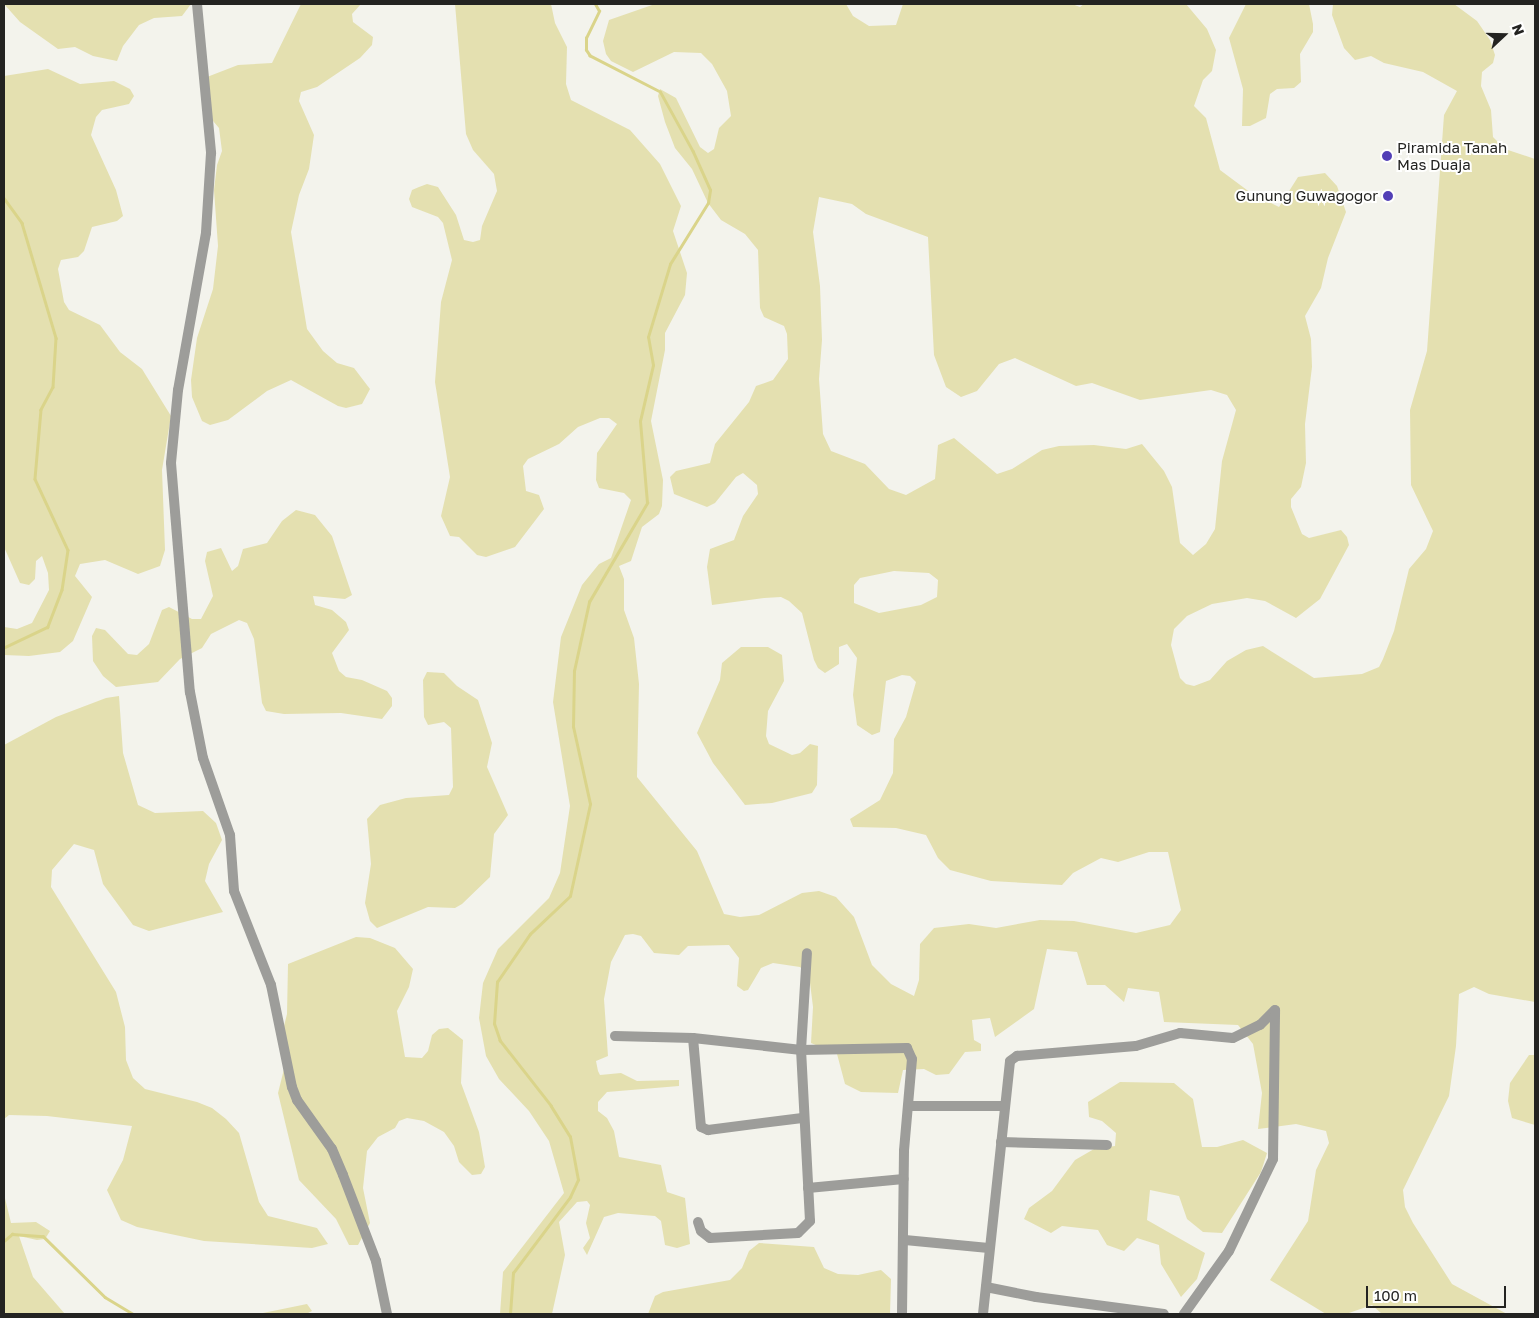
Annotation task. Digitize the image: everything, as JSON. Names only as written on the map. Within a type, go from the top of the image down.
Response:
[{"type":"street","points":[[197,4],[211,152],[206,233],[178,390],[171,463],[190,692],[206,767],[230,835],[234,891],[271,985],[292,1087],[297,1100],[332,1149],[343,1175],[376,1261],[387,1314]]},
{"type":"street","points":[[698,1222],[701,1231],[710,1238],[798,1233],[810,1222],[802,1118],[800,1050],[807,953]]},
{"type":"street","points":[[983,1314],[1008,1069],[1017,1056],[1136,1046],[1180,1032],[1233,1038],[1260,1025],[1275,1010],[1273,1159],[1229,1251],[1184,1314]]},
{"type":"street","points":[[614,1036],[693,1038],[800,1050],[907,1048],[912,1059],[904,1179],[905,1240],[902,1314]]},
{"type":"street","points":[[693,1038],[701,1127],[708,1130],[802,1118]]},
{"type":"street","points":[[908,1106],[1004,1106]]},
{"type":"street","points":[[1000,1142],[1107,1145]]},
{"type":"street","points":[[808,1188],[904,1179]]},
{"type":"street","points":[[905,1240],[989,1248]]},
{"type":"street","points":[[986,1287],[1036,1297],[1164,1314]]},
{"type":"shaded area","points":[[4,4],[191,4],[182,16],[154,18],[139,25],[123,46],[117,61],[93,56],[75,47],[58,49],[20,22]]},
{"type":"shaded area","points":[[301,4],[361,4],[352,14],[353,22],[373,37],[372,45],[360,58],[317,87],[301,92],[299,101],[314,135],[309,169],[299,195],[291,232],[307,329],[323,351],[337,363],[354,368],[370,389],[362,404],[346,408],[338,406],[291,380],[267,391],[228,420],[210,425],[202,421],[192,397],[191,380],[197,338],[213,289],[218,246],[214,190],[217,165],[222,151],[219,128],[208,115],[207,77],[238,65],[272,63]]},
{"type":"shaded area","points":[[455,4],[551,4],[555,23],[567,47],[566,84],[571,100],[630,130],[660,164],[681,206],[673,231],[687,273],[685,295],[665,333],[665,350],[651,421],[663,480],[662,506],[659,514],[642,527],[631,561],[619,566],[624,579],[624,610],[634,638],[639,684],[637,777],[697,851],[724,914],[740,917],[759,915],[802,893],[819,891],[836,897],[854,917],[872,965],[891,984],[914,996],[919,980],[920,944],[934,928],[969,924],[996,928],[1040,920],[1074,921],[1136,933],[1170,925],[1181,910],[1168,852],[1149,852],[1118,862],[1101,858],[1073,873],[1062,885],[991,881],[950,870],[938,858],[926,835],[896,828],[853,827],[850,819],[880,800],[893,773],[894,739],[906,717],[916,682],[910,676],[902,675],[886,681],[880,732],[872,735],[857,725],[853,695],[857,658],[847,644],[839,647],[839,664],[825,673],[818,668],[814,660],[802,613],[789,601],[781,597],[712,605],[707,567],[710,549],[734,540],[743,516],[758,494],[757,485],[743,473],[736,477],[715,503],[707,507],[674,494],[670,477],[676,471],[710,463],[715,444],[749,402],[756,386],[773,380],[788,359],[787,334],[784,326],[764,317],[760,308],[758,250],[745,234],[721,220],[708,203],[692,169],[675,148],[665,122],[658,96],[660,89],[676,98],[700,147],[708,153],[714,149],[719,128],[731,116],[727,91],[712,64],[701,53],[674,52],[633,72],[611,61],[606,54],[603,41],[609,20],[655,4],[846,4],[853,16],[869,26],[896,25],[903,4],[1072,4],[1080,7],[1084,4],[1186,4],[1207,29],[1216,50],[1212,71],[1203,80],[1194,106],[1206,118],[1220,170],[1251,193],[1279,207],[1298,177],[1325,173],[1337,186],[1346,212],[1328,258],[1321,288],[1305,316],[1311,339],[1312,367],[1305,424],[1306,463],[1301,487],[1291,499],[1291,507],[1302,534],[1309,538],[1341,530],[1347,537],[1349,545],[1320,599],[1296,618],[1265,601],[1247,598],[1212,604],[1187,616],[1174,629],[1171,645],[1180,678],[1186,684],[1194,686],[1210,680],[1227,661],[1246,650],[1263,646],[1314,678],[1362,674],[1379,667],[1383,659],[1394,631],[1409,569],[1426,549],[1433,531],[1411,485],[1410,410],[1427,351],[1444,115],[1457,91],[1423,72],[1384,63],[1371,56],[1355,60],[1344,48],[1332,15],[1333,4],[1454,4],[1477,21],[1490,40],[1495,55],[1493,63],[1482,72],[1481,86],[1491,110],[1493,137],[1505,149],[1535,159],[1535,1002],[1489,994],[1474,987],[1459,994],[1456,1046],[1449,1096],[1403,1190],[1405,1207],[1413,1223],[1452,1284],[1507,1314],[1382,1314],[1372,1305],[1346,1314],[1326,1314],[1270,1280],[1308,1221],[1316,1170],[1329,1143],[1326,1131],[1296,1124],[1258,1129],[1262,1093],[1253,1044],[1238,1025],[1164,1022],[1159,992],[1128,988],[1124,1002],[1105,985],[1087,985],[1077,952],[1047,949],[1034,1009],[995,1037],[990,1018],[972,1020],[974,1040],[981,1044],[981,1051],[965,1052],[949,1074],[936,1075],[924,1069],[903,1070],[898,1093],[861,1092],[845,1084],[837,1054],[811,1043],[813,1007],[809,975],[800,967],[773,963],[761,968],[748,990],[744,991],[737,986],[739,958],[729,945],[688,946],[679,955],[654,953],[641,936],[633,934],[625,935],[611,962],[604,999],[608,1056],[596,1061],[598,1071],[600,1075],[621,1073],[637,1081],[679,1080],[679,1086],[607,1092],[598,1102],[598,1111],[607,1118],[614,1131],[619,1157],[661,1165],[667,1192],[685,1198],[690,1244],[677,1248],[665,1245],[661,1221],[655,1216],[618,1213],[604,1217],[587,1255],[583,1248],[590,1238],[586,1223],[590,1205],[587,1201],[577,1202],[559,1222],[565,1255],[552,1314],[500,1314],[503,1272],[564,1193],[549,1141],[529,1111],[499,1079],[486,1056],[479,1018],[483,983],[498,949],[549,898],[560,873],[570,806],[553,702],[561,637],[582,585],[599,564],[611,558],[631,500],[624,493],[599,488],[596,480],[597,453],[617,424],[609,418],[600,418],[578,427],[559,444],[528,459],[523,466],[526,491],[539,495],[544,509],[515,547],[486,557],[477,555],[459,537],[450,536],[441,516],[450,477],[435,382],[441,302],[452,260],[443,223],[438,217],[412,207],[409,199],[412,190],[419,187],[427,184],[438,187],[456,215],[464,240],[473,242],[480,240],[482,226],[497,191],[494,174],[473,150],[466,134]],"holes":[[[819,197],[852,204],[866,214],[928,237],[934,355],[946,387],[961,397],[977,391],[999,364],[1015,358],[1076,386],[1092,383],[1140,400],[1211,390],[1227,395],[1236,410],[1222,461],[1215,529],[1206,544],[1193,555],[1180,543],[1172,487],[1164,471],[1142,444],[1126,449],[1094,445],[1059,446],[1042,450],[1012,469],[997,474],[954,438],[938,445],[935,479],[906,495],[889,489],[865,464],[831,451],[823,434],[819,379],[822,340],[820,286],[813,232]],[[894,571],[929,573],[938,580],[937,597],[921,605],[879,613],[854,603],[854,585],[860,578]]]},
{"type":"shaded area","points":[[1246,4],[1309,4],[1313,32],[1300,54],[1301,82],[1294,88],[1277,89],[1270,94],[1266,118],[1250,126],[1242,126],[1243,89],[1229,38]]},
{"type":"shaded area","points":[[48,69],[80,84],[114,81],[130,89],[134,96],[129,104],[102,110],[96,117],[91,135],[116,190],[123,216],[117,221],[92,227],[84,251],[78,257],[61,260],[58,269],[64,302],[69,310],[100,325],[120,352],[142,369],[171,416],[162,470],[165,550],[160,566],[138,574],[105,560],[80,564],[75,576],[92,597],[73,641],[60,652],[29,656],[4,655],[4,627],[17,629],[32,623],[49,590],[48,573],[42,556],[36,561],[35,579],[29,585],[20,583],[4,547],[4,76]]},
{"type":"shaded area","points":[[296,510],[315,515],[332,536],[352,595],[345,599],[313,596],[315,605],[332,610],[346,622],[349,630],[332,653],[339,671],[346,677],[362,680],[387,691],[392,698],[392,706],[382,719],[341,713],[284,714],[266,711],[262,703],[254,639],[247,623],[239,620],[211,634],[202,648],[180,659],[158,682],[116,687],[103,676],[93,661],[92,636],[96,628],[105,630],[128,654],[137,655],[149,644],[162,610],[169,607],[192,619],[201,619],[213,596],[205,561],[207,552],[221,548],[232,571],[238,566],[243,549],[267,543],[282,521]]},
{"type":"shaded area","points":[[741,647],[768,647],[782,655],[784,681],[768,711],[766,736],[769,744],[792,755],[800,753],[810,744],[818,746],[817,785],[812,793],[772,803],[745,805],[713,763],[697,733],[720,680],[722,663]]},
{"type":"shaded area","points":[[427,672],[444,673],[457,686],[478,700],[492,743],[487,767],[508,815],[494,834],[490,877],[462,904],[455,908],[428,907],[377,928],[370,921],[365,903],[371,864],[367,819],[380,805],[406,798],[449,795],[453,787],[451,728],[444,722],[428,725],[424,717],[423,680]]},
{"type":"shaded area","points":[[119,696],[123,753],[138,805],[155,813],[203,811],[216,823],[222,840],[209,864],[205,881],[223,912],[149,931],[133,925],[103,884],[94,850],[74,844],[52,870],[51,887],[116,992],[125,1027],[126,1060],[133,1078],[145,1089],[197,1102],[212,1108],[226,1119],[239,1133],[259,1202],[268,1216],[317,1228],[328,1244],[312,1248],[204,1241],[137,1227],[121,1220],[107,1190],[123,1160],[132,1126],[47,1116],[9,1115],[4,1119],[4,745],[56,717],[106,698]]},
{"type":"shaded area","points":[[356,937],[370,938],[395,948],[413,969],[409,987],[397,1011],[405,1057],[422,1058],[428,1051],[432,1035],[439,1029],[448,1028],[463,1040],[461,1083],[479,1132],[485,1167],[481,1174],[472,1175],[459,1162],[454,1146],[444,1132],[424,1121],[407,1118],[399,1121],[395,1128],[378,1137],[367,1151],[363,1188],[370,1223],[358,1245],[349,1245],[336,1219],[299,1180],[278,1093],[284,1069],[280,1042],[287,1014],[288,964]]},
{"type":"shaded area","points":[[1529,1055],[1535,1055],[1535,1125],[1512,1118],[1508,1101],[1510,1083]]},
{"type":"shaded area","points":[[1120,1082],[1174,1083],[1193,1099],[1202,1147],[1217,1147],[1243,1140],[1267,1153],[1261,1172],[1222,1233],[1203,1232],[1187,1219],[1179,1196],[1150,1190],[1147,1220],[1205,1253],[1197,1279],[1181,1297],[1161,1264],[1159,1245],[1137,1238],[1124,1251],[1107,1245],[1098,1230],[1062,1226],[1051,1233],[1024,1219],[1029,1208],[1052,1191],[1075,1160],[1094,1149],[1115,1146],[1116,1133],[1102,1121],[1089,1117],[1088,1102]]},
{"type":"shaded area","points":[[4,1194],[11,1223],[36,1222],[50,1231],[45,1239],[37,1240],[19,1236],[33,1277],[65,1314],[4,1314]]},
{"type":"shaded area","points":[[759,1243],[814,1247],[824,1268],[838,1274],[858,1275],[881,1270],[891,1279],[890,1314],[648,1314],[655,1296],[663,1292],[730,1280],[742,1268],[749,1251]]},
{"type":"shaded area","points":[[307,1304],[312,1311],[306,1314],[258,1314]]},
{"type":"waterway","points":[[510,1314],[513,1273],[570,1197],[578,1180],[570,1137],[551,1106],[500,1041],[494,1024],[497,982],[530,934],[570,896],[590,804],[573,727],[574,671],[589,602],[647,503],[640,421],[653,365],[648,337],[670,264],[708,203],[710,190],[693,152],[660,92],[590,56],[586,50],[586,38],[599,11],[595,4]]},
{"type":"waterway","points":[[4,198],[22,223],[56,338],[53,387],[41,410],[35,479],[68,550],[62,590],[48,627],[4,648]]},
{"type":"waterway","points":[[4,1241],[12,1234],[43,1236],[105,1297],[133,1314]]},
{"type":"place","name":"Piramida Tanah Mas Duaja","points":[[1387,156]]},
{"type":"place","name":"Gunung Guwagogor","points":[[1388,196]]}]
